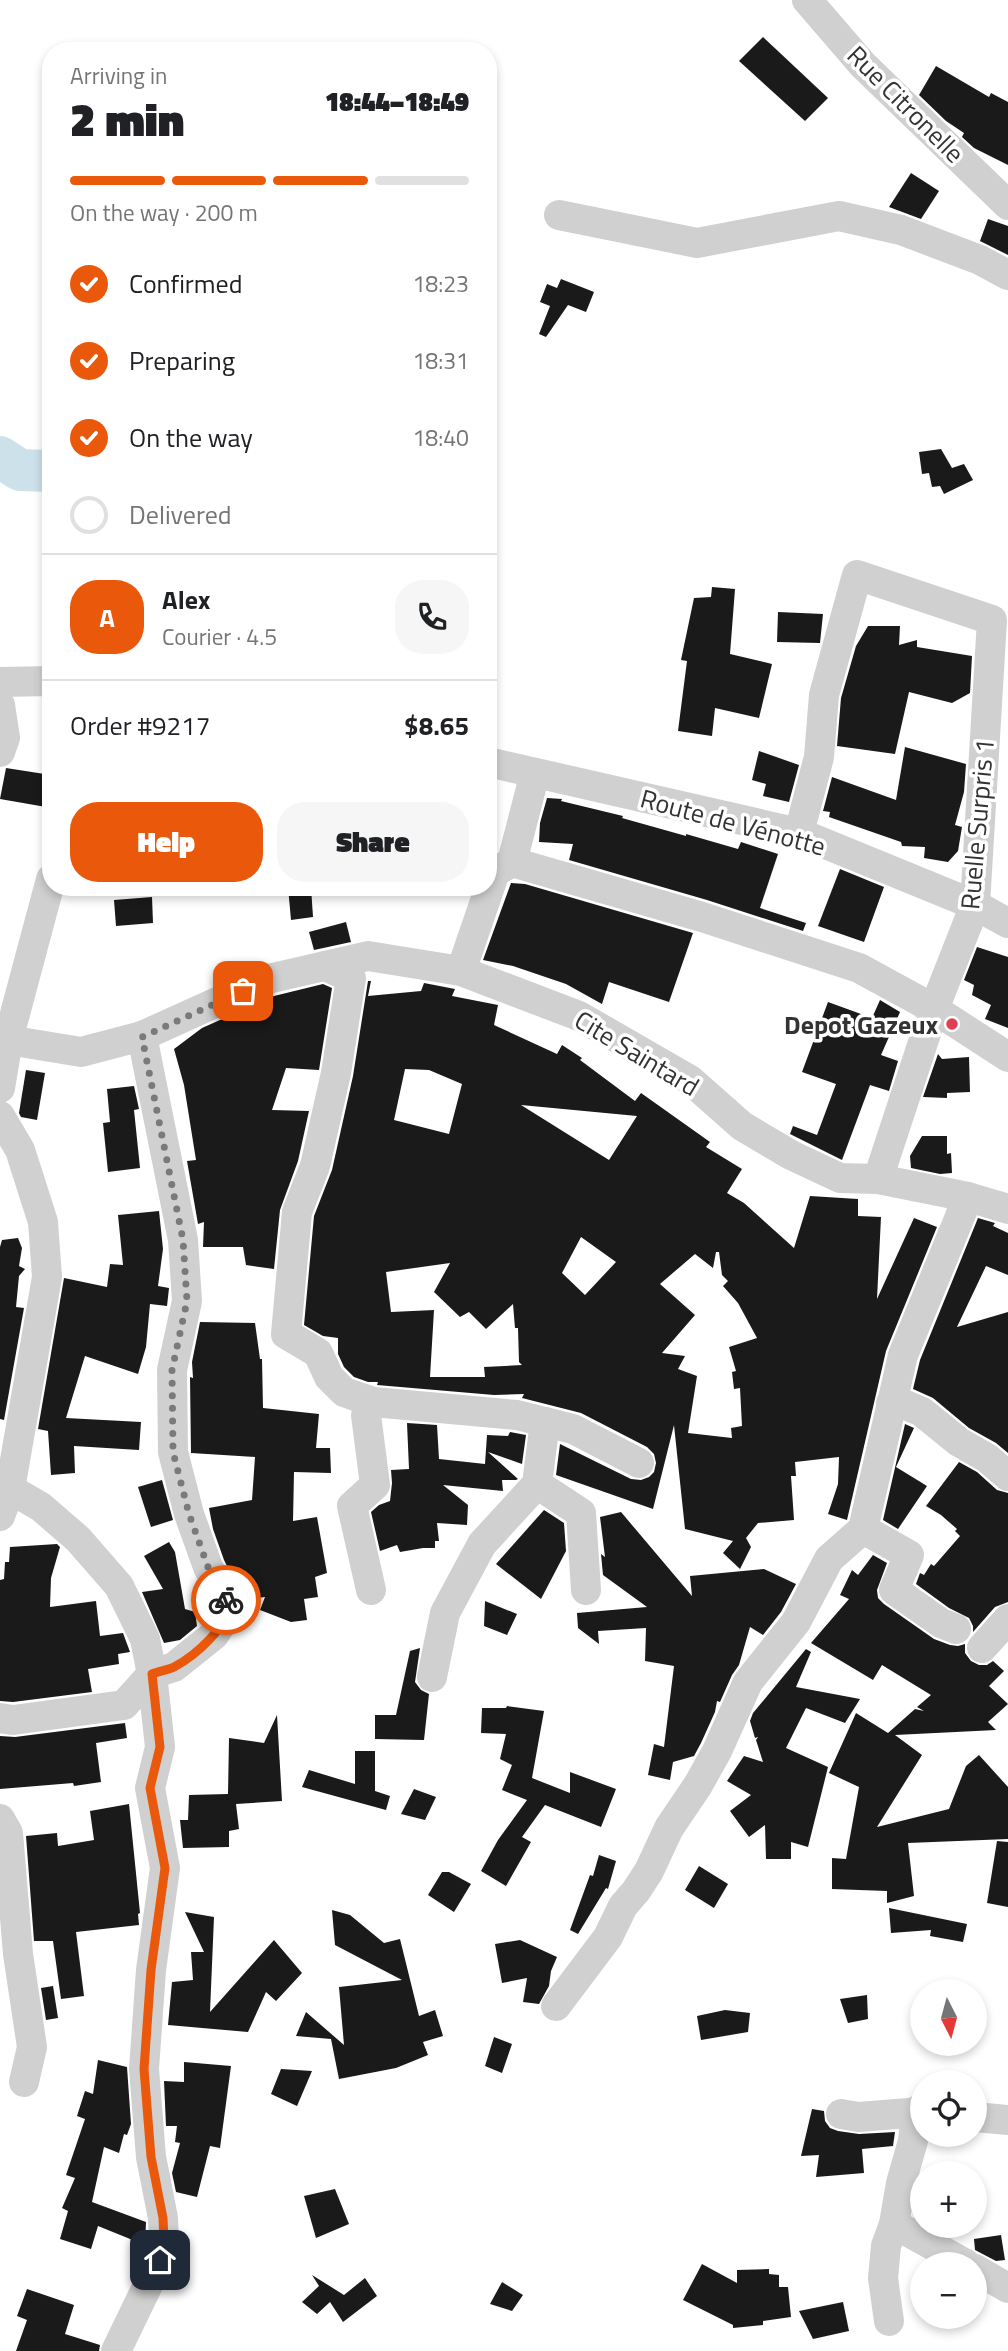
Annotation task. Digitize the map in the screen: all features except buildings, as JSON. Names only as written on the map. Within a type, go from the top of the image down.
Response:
[{"type":"street","name":"Rue Citronelle","points":[[807,0],[863,65],[1008,205]]},
{"type":"street","points":[[559,215],[697,243],[838,216],[901,230],[980,260],[1008,275]]},
{"type":"street","name":"Ruelle Surpris 1","points":[[799,833],[818,757],[824,695],[857,575],[992,620],[975,905],[934,1009],[878,1178]]},
{"type":"street","points":[[0,682],[42,681]]},
{"type":"street","points":[[0,705],[5,738],[0,752]]},
{"type":"street","name":"Route de Vénotte","points":[[497,764],[799,833],[975,905],[1008,923]]},
{"type":"street","points":[[497,871],[512,862],[536,773]]},
{"type":"street","points":[[512,862],[702,917],[859,968],[934,1009],[1008,1057]]},
{"type":"street","points":[[0,1088],[8,1040],[46,896]]},
{"type":"street","points":[[461,971],[487,896]]},
{"type":"street","name":"Cite Saintard","points":[[8,1040],[81,1052],[142,1037],[268,979],[368,956],[461,971],[579,1016],[690,1080],[742,1126],[791,1155],[840,1178],[878,1178],[968,1197],[1008,1209]]},
{"type":"street","points":[[325,966],[351,978],[336,1073],[315,1166],[297,1212],[286,1334],[318,1353],[329,1377],[344,1392],[373,1402],[517,1415],[573,1429],[639,1463]]},
{"type":"street","points":[[0,1718],[13,1720],[124,1705],[152,1674],[174,1667],[214,1635],[226,1618],[228,1604],[208,1567],[189,1514],[173,1452],[172,1370],[187,1301],[183,1240],[142,1037]]},
{"type":"street","points":[[0,1116],[20,1150],[43,1222],[47,1277],[5,1502],[41,1507],[78,1539],[119,1586],[145,1639],[152,1674],[160,1747],[150,1788],[165,1868],[151,1970],[144,2069],[151,2157],[163,2218],[164,2241],[160,2260],[116,2351]]},
{"type":"street","points":[[556,2006],[608,1937],[622,1906],[649,1871],[668,1828],[698,1785],[717,1751],[748,1682],[796,1622],[829,1559],[863,1529],[903,1354],[968,1197]]},
{"type":"street","points":[[371,1590],[352,1506],[374,1485],[366,1415],[373,1402]]},
{"type":"street","points":[[891,1403],[901,1403],[922,1412],[1008,1476]]},
{"type":"street","points":[[432,1677],[445,1614],[482,1544],[537,1484],[545,1422]]},
{"type":"street","points":[[537,1484],[580,1513],[586,1590]]},
{"type":"street","points":[[863,1529],[909,1555],[894,1590],[942,1623],[956,1629]]},
{"type":"street","points":[[982,1648],[1008,1619]]},
{"type":"street","points":[[0,1819],[8,1833],[18,1954],[13,2009],[32,2047],[24,2082]]},
{"type":"street","points":[[841,2114],[858,2117],[910,2113]]},
{"type":"street","points":[[987,2118],[1008,2120]]},
{"type":"street","points":[[889,2321],[883,2278],[886,2246],[894,2224],[901,2183],[912,2147]]},
{"type":"street","points":[[894,2224],[944,2252]]},
{"type":"street","points":[[987,2276],[1008,2288]]},
{"type":"waterway","points":[[0,457],[20,470],[42,471]]},
{"type":"way so far","points":[[226,1600],[208,1567],[189,1514],[173,1452],[172,1370],[187,1301],[183,1240],[142,1037],[243,991]]},
{"type":"place","name":"Depot Gazeux","points":[[952,1024]]},
{"type":"route","points":[[160,2260],[164,2241],[163,2218],[151,2157],[144,2069],[151,1970],[165,1868],[150,1788],[160,1747],[152,1674],[174,1667],[214,1635],[226,1618],[226,1600]]}]
